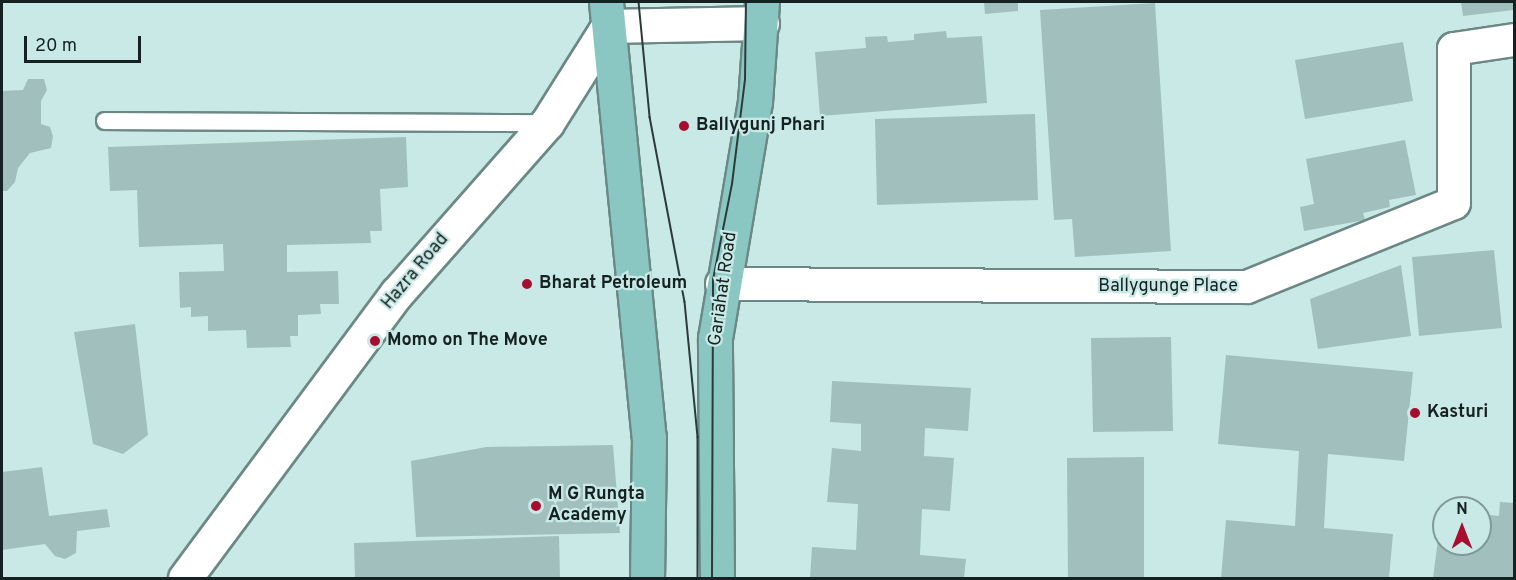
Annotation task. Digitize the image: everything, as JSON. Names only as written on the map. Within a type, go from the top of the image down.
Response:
[{"type":"main road","points":[[647,579],[649,437],[607,14],[762,12]]},
{"type":"main road","name":"Gariahat Road","points":[[717,579],[713,397],[722,284],[755,102],[762,12]]},
{"type":"main road","name":"Hazra Road","points":[[185,579],[397,293],[547,123],[607,14]]},
{"type":"street","name":"Ballygunge Place","points":[[722,284],[1247,287],[1454,204],[1454,49],[1515,40]]},
{"type":"lane","points":[[105,121],[547,123]]},
{"type":"building","points":[[984,2],[1018,2],[1018,11],[985,14]]},
{"type":"building","points":[[1461,2],[1514,2],[1514,10],[1463,16]]},
{"type":"building","points":[[1155,3],[1171,251],[1075,257],[1072,219],[1054,220],[1040,10]]},
{"type":"building","points":[[946,31],[947,38],[982,36],[987,103],[820,116],[815,52],[866,48],[865,37],[887,36],[888,42],[914,40],[914,34]]},
{"type":"building","points":[[1403,42],[1413,101],[1305,119],[1295,60]]},
{"type":"building","points":[[28,79],[44,79],[47,90],[41,101],[41,124],[50,127],[53,136],[51,148],[30,153],[18,168],[15,182],[7,191],[2,191],[2,91],[23,90]]},
{"type":"building","points":[[1035,114],[1038,200],[877,205],[875,119]]},
{"type":"building","points":[[406,137],[408,187],[380,189],[382,231],[370,231],[371,243],[287,245],[287,272],[338,271],[339,304],[320,304],[321,314],[298,315],[298,336],[290,336],[291,347],[247,348],[246,330],[208,331],[208,316],[191,317],[191,307],[180,308],[179,272],[224,271],[223,244],[139,247],[137,190],[110,191],[108,147]]},
{"type":"building","points":[[1405,140],[1416,195],[1389,200],[1390,207],[1363,213],[1365,220],[1304,231],[1300,207],[1314,204],[1306,159]]},
{"type":"building","points":[[1494,250],[1502,328],[1419,336],[1412,257]]},
{"type":"building","points":[[1401,265],[1411,336],[1318,349],[1310,299]]},
{"type":"building","points":[[135,324],[148,435],[123,454],[93,444],[74,332]]},
{"type":"building","points":[[1171,337],[1173,431],[1093,432],[1091,338]]},
{"type":"building","points":[[1226,355],[1413,372],[1404,461],[1328,454],[1324,528],[1393,534],[1389,578],[1221,578],[1226,520],[1295,526],[1299,451],[1218,444]]},
{"type":"building","points":[[832,381],[971,388],[968,431],[925,428],[924,456],[954,458],[950,511],[922,509],[920,555],[966,559],[964,578],[810,578],[812,547],[856,550],[858,504],[827,502],[832,448],[861,451],[861,424],[830,422]]},
{"type":"building","points":[[613,445],[620,533],[416,537],[411,461],[486,447]]},
{"type":"building","points":[[1144,457],[1144,578],[1068,578],[1067,458]]},
{"type":"building","points":[[42,467],[49,516],[107,509],[110,527],[77,531],[76,553],[65,559],[55,556],[45,544],[2,550],[2,472]]},
{"type":"building","points":[[1500,502],[1514,503],[1514,578],[1433,578],[1436,556],[1492,556],[1492,515],[1499,516]]},
{"type":"building","points":[[559,536],[560,578],[355,578],[354,543]]},
{"type":"tram line","points":[[639,2],[650,117],[685,302],[698,437],[698,578]]},
{"type":"tram line","points":[[712,578],[713,280],[732,184],[745,80],[746,2]]},
{"type":"place","name":"Ballygunj Phari","points":[[684,126]]},
{"type":"place","name":"Bharat Petroleum","points":[[527,284]]},
{"type":"place","name":"Momo on The Move","points":[[375,341]]},
{"type":"place","name":"Kasturi","points":[[1415,413]]},
{"type":"place","name":"M G Rungta Academy","points":[[536,506]]}]
